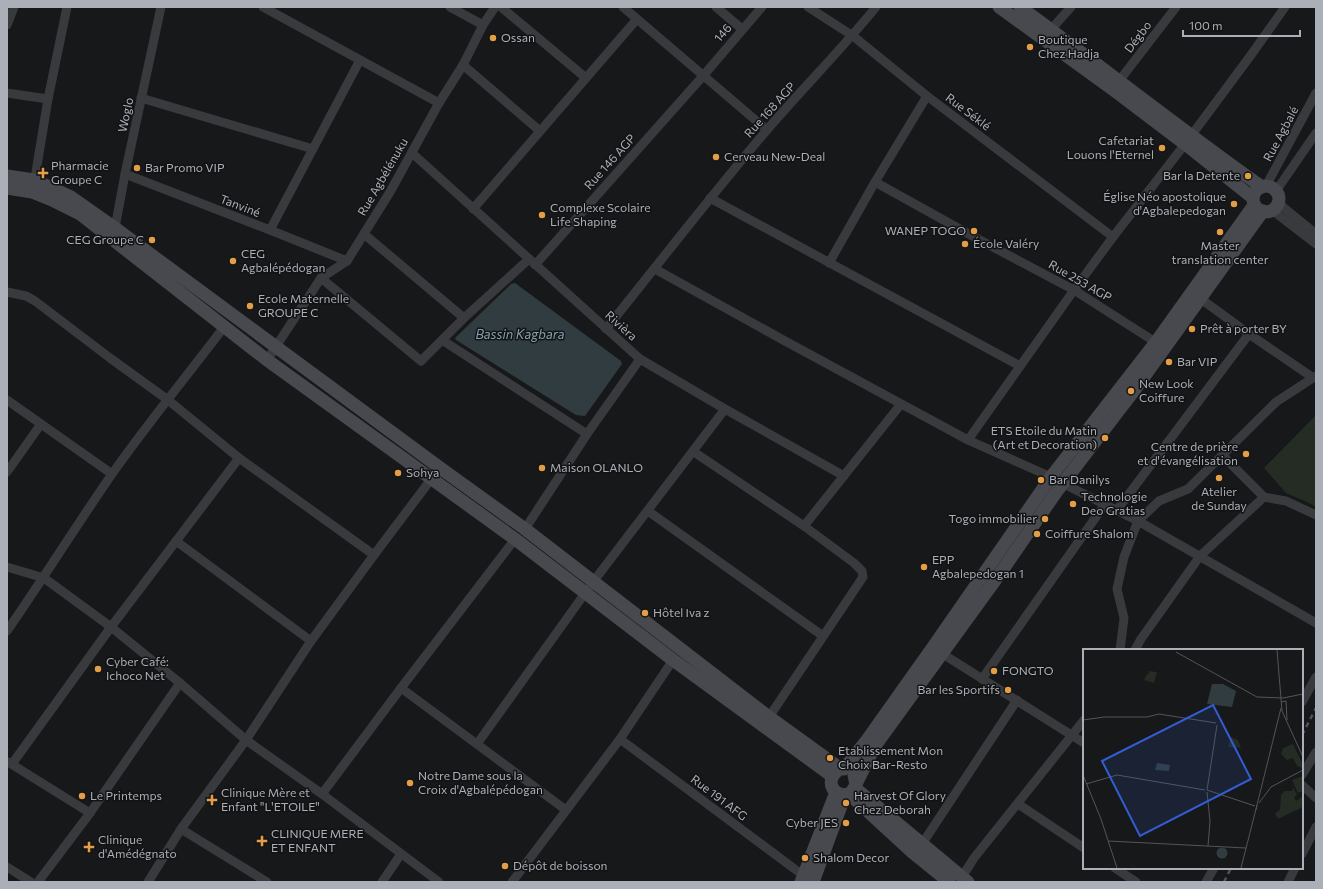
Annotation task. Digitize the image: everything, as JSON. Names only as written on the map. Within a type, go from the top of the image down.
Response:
[{"type":"street","points":[[7,25],[14,7]]},
{"type":"street","points":[[33,186],[48,99],[67,7]]},
{"type":"street","name":"Woglo","points":[[115,228],[125,174],[161,7]]},
{"type":"street","points":[[263,7],[439,103]]},
{"type":"street","points":[[450,7],[484,25]]},
{"type":"street","name":"Rue Agbélénuku","points":[[267,360],[321,278],[347,261],[412,153],[439,103],[463,65],[495,7]]},
{"type":"street","points":[[501,7],[586,78]]},
{"type":"street","points":[[623,7],[767,130]]},
{"type":"street","points":[[716,7],[742,29]]},
{"type":"street","name":"146","points":[[703,76],[762,7]]},
{"type":"street","name":"Rue Séklé","points":[[808,7],[853,36],[927,96],[1113,237]]},
{"type":"street","name":"Rue 168 AGP","points":[[606,329],[710,198],[767,130],[853,36],[876,7]]},
{"type":"street","points":[[999,7],[1047,34],[1119,81],[1188,140]]},
{"type":"street","points":[[1020,7],[1047,34],[1115,91],[1188,140],[1266,199],[1316,234]]},
{"type":"street","points":[[1047,34],[1071,7]]},
{"type":"street","name":"Dégbo","points":[[1119,81],[1176,7]]},
{"type":"street","points":[[968,440],[1074,290],[1188,140],[1285,7]]},
{"type":"street","points":[[473,209],[637,19]]},
{"type":"street","points":[[270,230],[360,60]]},
{"type":"street","points":[[463,65],[540,131]]},
{"type":"street","name":"Rue 146 AGP","points":[[321,278],[421,361],[464,318],[532,262],[703,76]]},
{"type":"street","points":[[7,92],[48,99]]},
{"type":"street","name":"Rue Agbalé","points":[[1266,199],[1316,93]]},
{"type":"street","points":[[829,263],[875,182],[927,96]]},
{"type":"street","points":[[142,98],[313,149]]},
{"type":"street","name":"Rue Agbalé","points":[[1266,199],[1316,134]]},
{"type":"street","name":"Rivièra","points":[[412,153],[640,359],[844,476]]},
{"type":"street","name":"Tanviné","points":[[125,174],[347,261]]},
{"type":"street","points":[[7,176],[33,186],[71,197],[115,228],[525,529],[673,660],[839,772],[853,773],[848,790]]},
{"type":"street","name":"Rue 253 AGP","points":[[875,182],[1074,290],[1161,345]]},
{"type":"street","points":[[7,188],[33,186],[52,200],[80,214],[267,360],[515,538],[590,588],[769,717],[839,772]]},
{"type":"street","points":[[710,198],[1020,366]]},
{"type":"street","points":[[1266,199],[1316,244]]},
{"type":"street","points":[[806,880],[848,790],[875,746],[1051,477],[1201,299],[1266,199]]},
{"type":"street","points":[[1083,721],[974,858],[965,880],[922,844],[848,790],[832,787],[831,782],[867,740],[999,575],[1062,483],[1161,345],[1192,292],[1266,199]]},
{"type":"street","points":[[364,234],[464,318]]},
{"type":"street","points":[[655,269],[968,440],[1051,477],[1138,521],[1316,623]]},
{"type":"street","points":[[7,292],[26,296],[35,301],[168,400],[239,458],[374,555]]},
{"type":"street","points":[[1120,649],[1124,618],[1117,589],[1124,557],[1138,521],[1159,501],[1188,489],[1276,402],[1314,377],[1249,334],[1201,299]]},
{"type":"street","points":[[7,631],[44,578],[112,474],[224,327]]},
{"type":"street","points":[[1117,510],[1249,334]]},
{"type":"street","points":[[442,340],[588,434]]},
{"type":"street","points":[[525,529],[640,359]]},
{"type":"street","points":[[7,400],[112,474]]},
{"type":"street","points":[[804,526],[901,404]]},
{"type":"street","points":[[477,744],[590,588],[725,409]]},
{"type":"street","points":[[7,472],[40,424]]},
{"type":"street","points":[[694,452],[804,526],[859,566],[862,571],[863,577],[769,717]]},
{"type":"street","points":[[1222,455],[1264,497],[1286,501],[1316,515]]},
{"type":"street","points":[[90,813],[9,763],[239,458]]},
{"type":"street","points":[[148,882],[181,828],[246,740],[311,641],[432,478]]},
{"type":"street","points":[[1136,649],[1141,639],[1200,556],[1264,497]]},
{"type":"street","points":[[982,679],[1105,504]]},
{"type":"street","points":[[648,511],[823,636]]},
{"type":"street","points":[[322,794],[515,538]]},
{"type":"street","points":[[176,541],[311,641]]},
{"type":"street","points":[[7,567],[44,578],[111,627],[180,683],[246,740],[322,794],[439,882]]},
{"type":"street","points":[[938,650],[1083,742]]},
{"type":"street","points":[[512,882],[620,740],[673,660]]},
{"type":"street","points":[[1303,700],[1316,677]]},
{"type":"street","points":[[38,882],[90,813],[180,683]]},
{"type":"street","points":[[401,688],[566,810]]},
{"type":"street","points":[[922,844],[1017,700]]},
{"type":"street","name":"Rue 191 AFG","points":[[620,740],[806,880]]},
{"type":"street","points":[[1303,773],[1316,752]]},
{"type":"street","points":[[1303,786],[1316,798]]},
{"type":"street","points":[[848,790],[912,852],[949,882]]},
{"type":"street","points":[[1018,804],[1083,847]]},
{"type":"street","points":[[1303,852],[1316,827]]},
{"type":"street","points":[[181,828],[255,879],[267,882]]},
{"type":"street","points":[[382,882],[401,854]]},
{"type":"street","points":[[7,867],[31,882]]},
{"type":"street","points":[[1116,869],[1136,882]]},
{"type":"street","points":[[1206,882],[1213,869]]},
{"type":"street","points":[[1288,882],[1294,869]]},
{"type":"shaded area","points":[[1316,415],[1316,507],[1286,493],[1264,468]]},
{"type":"water","name":"Bassin Kagbara","points":[[515,283],[621,361],[622,364],[585,416],[576,415],[456,340],[455,338],[511,284]]},
{"type":"railway","points":[[1303,733],[1316,708]]},
{"type":"railway","points":[[1224,882],[1230,869]]},
{"type":"place","name":"Ossan","points":[[493,38]]},
{"type":"place","name":"Boutique Chez Hadja","points":[[1030,47]]},
{"type":"place","name":"Cafetariat Louons l'Eternel","points":[[1162,148]]},
{"type":"place","name":"Cerveau New-Deal","points":[[716,157]]},
{"type":"place","name":"Bar Promo VIP","points":[[137,168]]},
{"type":"place","name":"Pharmacie Groupe C","points":[[43,173]]},
{"type":"place","name":"Bar la Detente","points":[[1248,176]]},
{"type":"place","name":"Église Néo apostolique d'Agbalepedogan","points":[[1234,204]]},
{"type":"place","name":"Complexe Scolaire Life Shaping","points":[[542,215]]},
{"type":"place","name":"WANEP TOGO","points":[[974,231]]},
{"type":"place","name":"Master translation center","points":[[1220,232]]},
{"type":"place","name":"CEG Groupe C","points":[[152,240]]},
{"type":"place","name":"École Valéry","points":[[965,244]]},
{"type":"place","name":"CEG Agbalépédogan","points":[[233,261]]},
{"type":"place","name":"Ecole Maternelle GROUPE C","points":[[250,306]]},
{"type":"place","name":"Prêt à porter BY","points":[[1192,329]]},
{"type":"place","name":"Bar VIP","points":[[1169,362]]},
{"type":"place","name":"New Look Coiffure","points":[[1131,391]]},
{"type":"place","name":"ETS Etoile du Matin (Art et Decoration)","points":[[1105,438]]},
{"type":"place","name":"Centre de prière et d'évangélisation","points":[[1246,454]]},
{"type":"place","name":"Maison OLANLO","points":[[542,468]]},
{"type":"place","name":"Sohya","points":[[398,473]]},
{"type":"place","name":"Atelier de Sunday","points":[[1219,478]]},
{"type":"place","name":"Bar Danilys","points":[[1041,480]]},
{"type":"place","name":"Technologie Deo Gratias","points":[[1073,504]]},
{"type":"place","name":"Togo immobilier","points":[[1045,519]]},
{"type":"place","name":"Coiffure Shalom","points":[[1037,534]]},
{"type":"place","name":"EPP Agbalepedogan 1","points":[[924,567]]},
{"type":"place","name":"Hôtel Iva z","points":[[645,613]]},
{"type":"place","name":"Cyber Café: Ichoco Net","points":[[98,669]]},
{"type":"place","name":"FONGTO","points":[[994,671]]},
{"type":"place","name":"Bar les Sportifs","points":[[1008,690]]},
{"type":"place","name":"Etablissement Mon Choix Bar-Resto","points":[[830,758]]},
{"type":"place","name":"Notre Dame sous la Croix d'Agbalépédogan","points":[[410,783]]},
{"type":"place","name":"Le Printemps","points":[[82,796]]},
{"type":"place","name":"Clinique Mère et Enfant \"L'ETOILE\"","points":[[212,800]]},
{"type":"place","name":"Harvest Of Glory Chez Deborah","points":[[846,803]]},
{"type":"place","name":"Cyber JES","points":[[846,823]]},
{"type":"place","name":"CLINIQUE MERE ET ENFANT","points":[[262,841]]},
{"type":"place","name":"Clinique d'Amédégnato","points":[[89,847]]},
{"type":"place","name":"Shalom Decor","points":[[805,858]]},
{"type":"place","name":"Dépôt de boisson","points":[[505,866]]}]
